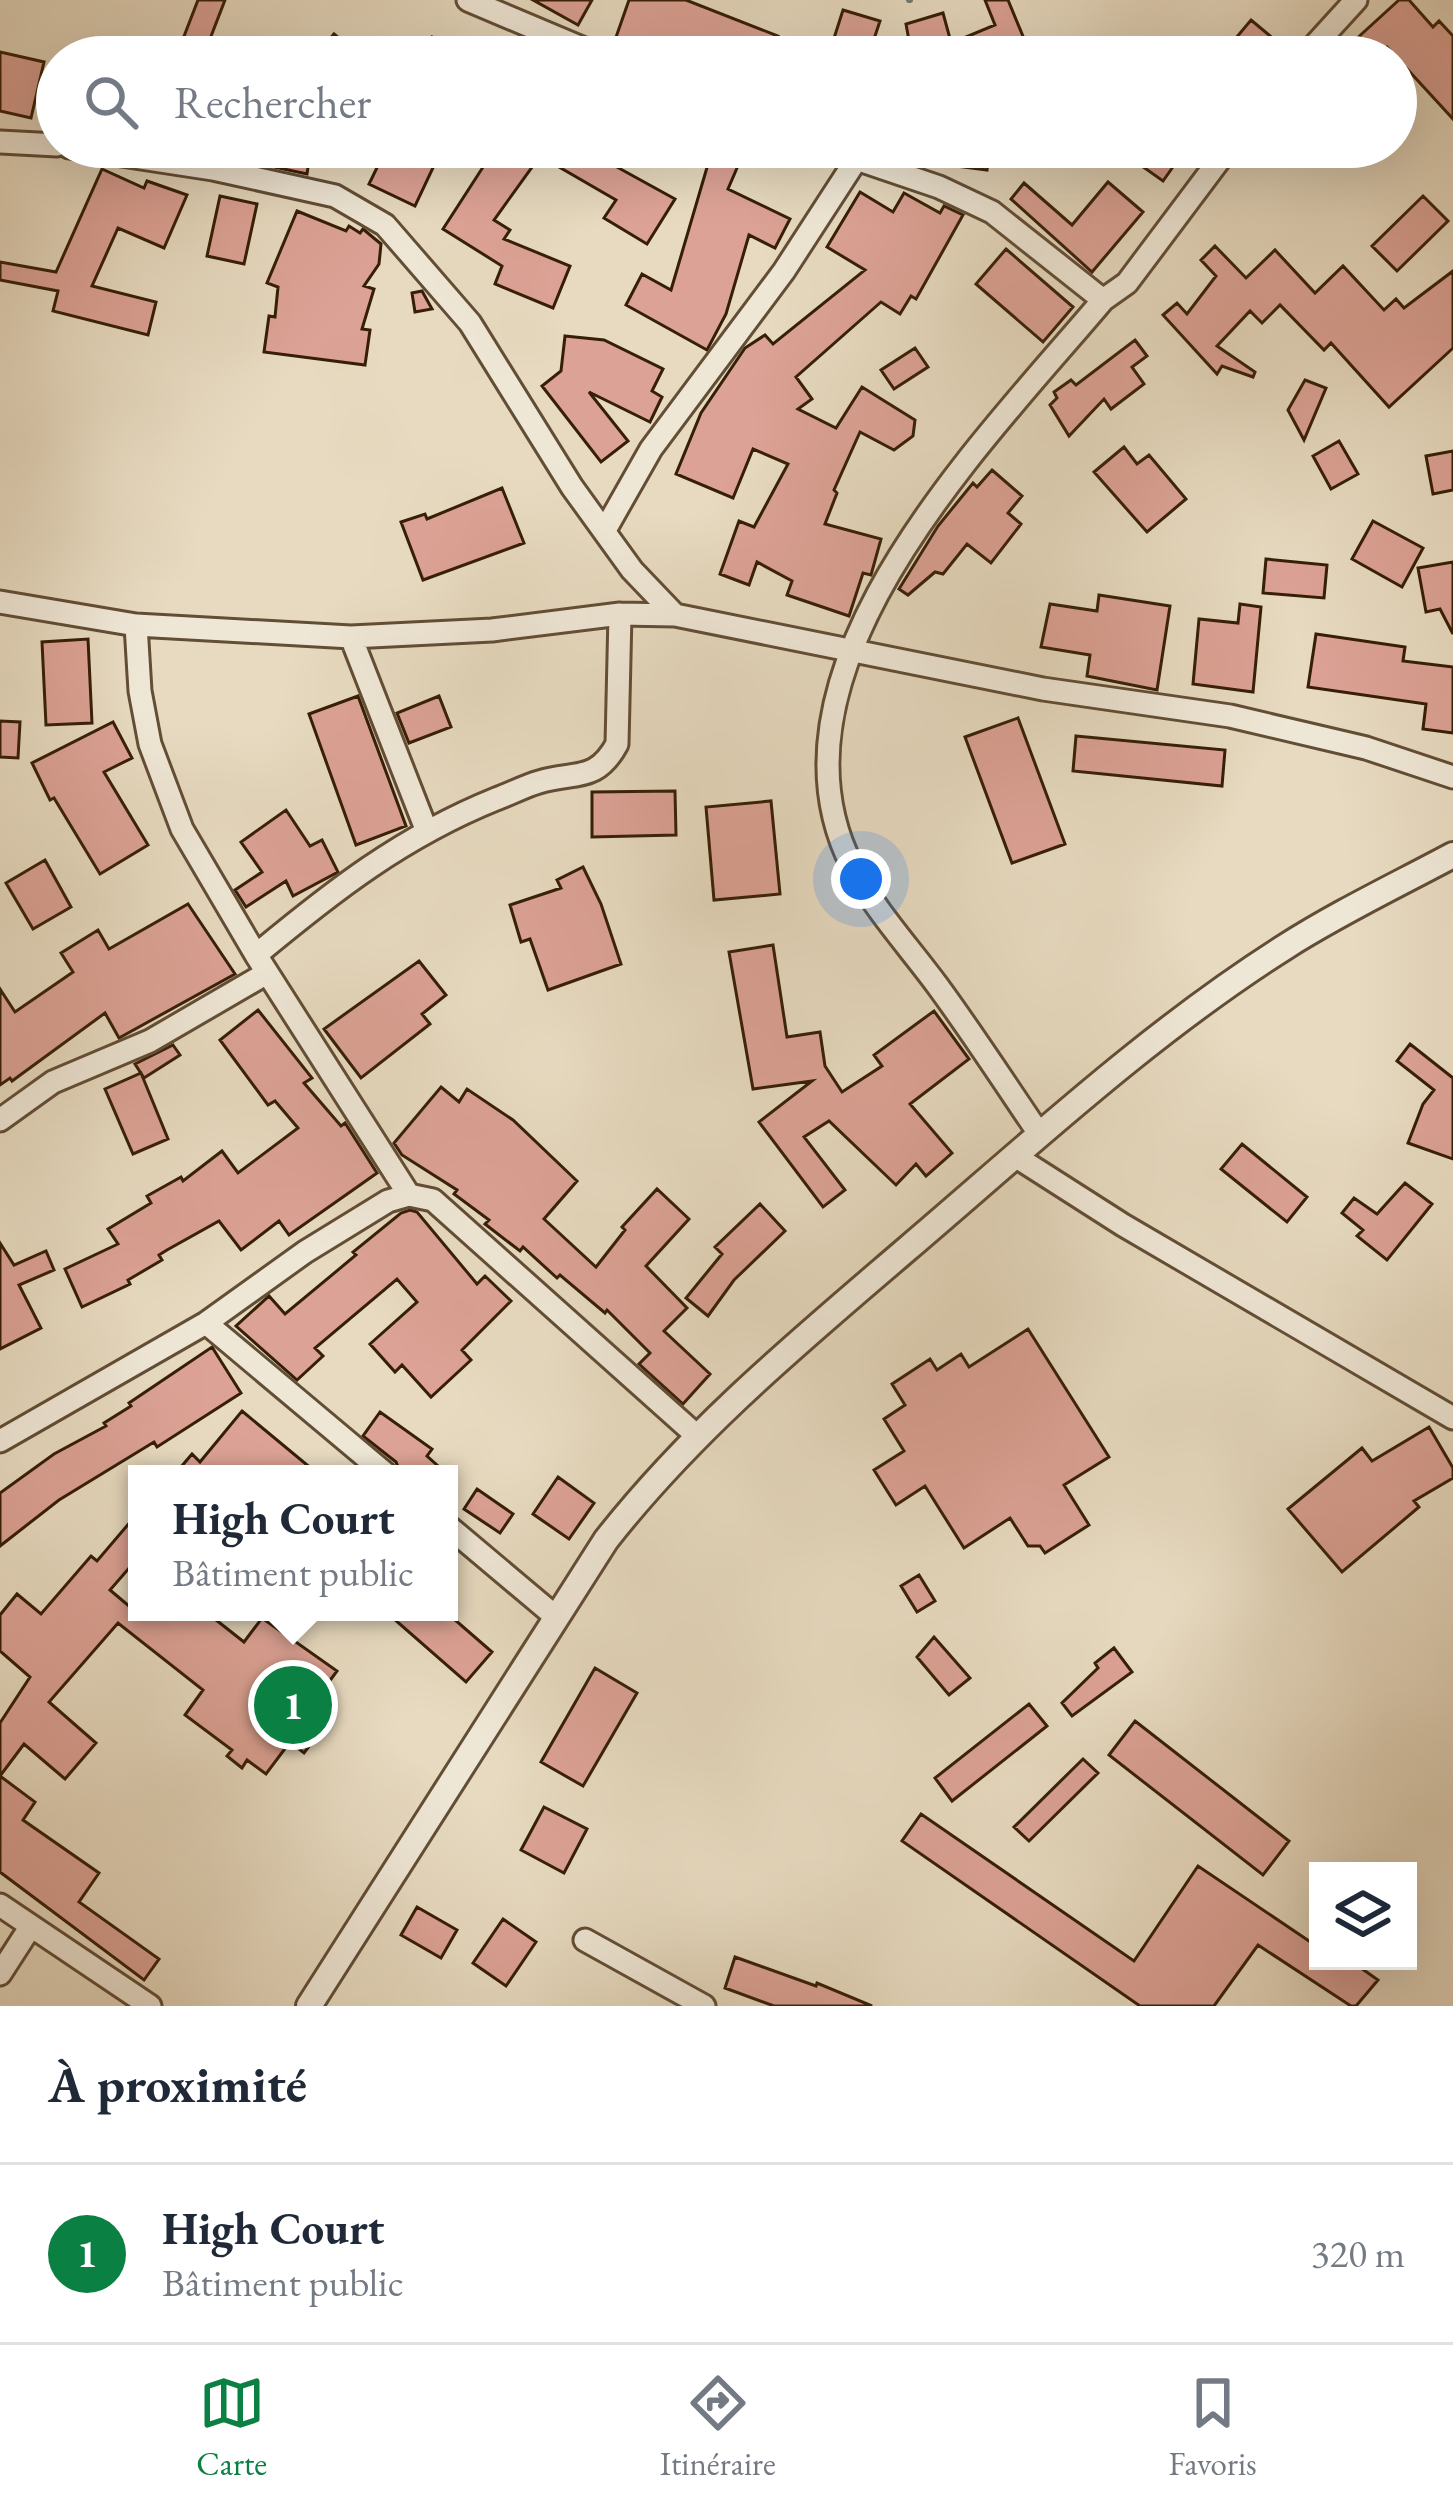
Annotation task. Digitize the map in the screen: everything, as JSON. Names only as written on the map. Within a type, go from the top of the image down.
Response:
[{"type":"street","points":[[468,0],[554,36]]},
{"type":"street","points":[[1323,36],[1356,0]]},
{"type":"street","points":[[0,142],[36,144]]},
{"type":"street","points":[[200,168],[335,196],[385,225],[470,323],[572,487],[632,570],[675,615]]},
{"type":"street","points":[[605,530],[651,449],[784,272],[851,168]]},
{"type":"street","points":[[881,168],[939,187],[992,212],[1103,300]]},
{"type":"street","points":[[1040,1136],[853,868],[835,824],[830,724],[848,652],[926,512],[1103,300],[1127,283],[1212,168]]},
{"type":"street","points":[[0,602],[136,626],[351,637],[492,630],[620,614],[675,615],[1042,689],[1229,716],[1366,748],[1453,778]]},
{"type":"street","points":[[0,1120],[52,1082],[150,1041],[261,964],[342,883],[426,829],[543,781],[583,776],[608,762],[616,743],[620,614]]},
{"type":"street","points":[[136,626],[149,744],[182,829],[261,964],[409,1195]]},
{"type":"street","points":[[351,637],[426,829]]},
{"type":"street","points":[[309,2006],[606,1540],[696,1435],[1148,1046],[1285,946],[1453,855]]},
{"type":"street","points":[[1015,1156],[1123,1226],[1453,1418]]},
{"type":"street","points":[[0,1441],[206,1323],[388,1201],[409,1195],[433,1200],[696,1435]]},
{"type":"street","points":[[206,1323],[375,1465]]},
{"type":"street","points":[[458,1535],[556,1617]]},
{"type":"street","points":[[0,1905],[150,2006]]},
{"type":"street","points":[[0,1974],[31,1926]]},
{"type":"street","points":[[585,1940],[704,2006]]},
{"type":"building","points":[[198,0],[225,0],[211,36],[184,36]]},
{"type":"building","points":[[533,0],[592,0],[578,25]]},
{"type":"building","points":[[629,0],[686,0],[778,36],[616,36]]},
{"type":"building","points":[[985,0],[1008,0],[1023,36],[968,36],[995,25]]},
{"type":"building","points":[[1399,0],[1409,0],[1433,27],[1439,21],[1453,36],[1453,119],[1417,80],[1417,36],[1359,36]]},
{"type":"building","points":[[843,10],[880,21],[875,36],[835,36]]},
{"type":"building","points":[[943,13],[949,36],[908,36],[906,24]]},
{"type":"building","points":[[1251,20],[1270,36],[1238,36]]},
{"type":"building","points":[[0,52],[36,60],[31,118],[0,111]]},
{"type":"building","points":[[377,168],[433,168],[415,206],[369,184]]},
{"type":"building","points":[[482,168],[531,168],[494,220],[510,230],[504,239],[570,266],[553,308],[495,284],[502,266],[443,229]]},
{"type":"building","points":[[561,168],[619,168],[675,199],[647,244],[604,218],[616,200]]},
{"type":"building","points":[[707,168],[737,168],[728,189],[790,219],[775,248],[749,235],[726,314],[707,350],[626,305],[642,274],[671,290]]},
{"type":"building","points":[[1145,168],[1172,168],[1163,181]]},
{"type":"building","points":[[102,169],[144,188],[147,181],[187,195],[164,248],[118,228],[92,286],[156,302],[148,335],[53,311],[58,291],[0,280],[0,262],[56,272]]},
{"type":"building","points":[[1108,182],[1143,212],[1092,272],[1011,199],[1024,183],[1072,225]]},
{"type":"building","points":[[860,192],[893,212],[904,193],[940,213],[944,206],[963,215],[916,299],[911,296],[900,314],[881,302],[796,377],[812,399],[798,409],[836,428],[862,387],[915,420],[913,436],[894,450],[860,432],[834,490],[837,493],[825,524],[881,539],[871,575],[863,573],[849,616],[787,595],[792,581],[757,562],[749,585],[720,574],[739,521],[754,527],[788,464],[753,449],[733,498],[676,474],[701,413],[745,348],[765,335],[773,344],[865,270],[827,247]]},
{"type":"building","points":[[220,196],[257,204],[244,264],[207,256]]},
{"type":"building","points":[[1423,196],[1448,221],[1397,271],[1372,246]]},
{"type":"building","points":[[297,211],[346,231],[349,226],[360,233],[363,229],[381,244],[379,264],[364,286],[374,289],[362,329],[370,330],[365,365],[264,352],[278,287],[267,283]]},
{"type":"building","points":[[1215,246],[1246,278],[1275,250],[1315,293],[1343,266],[1384,310],[1396,299],[1404,308],[1453,271],[1453,348],[1389,407],[1331,343],[1324,350],[1280,305],[1262,323],[1250,311],[1217,346],[1255,372],[1253,377],[1222,366],[1217,374],[1163,315],[1177,303],[1187,314],[1216,276],[1201,260]]},
{"type":"building","points":[[1006,249],[1073,307],[1043,342],[976,284]]},
{"type":"building","points":[[422,291],[432,309],[415,312],[412,293]]},
{"type":"building","points":[[565,336],[604,340],[663,369],[652,391],[662,397],[650,422],[589,392],[628,441],[601,462],[542,386],[561,371]]},
{"type":"building","points":[[1135,340],[1147,356],[1132,367],[1144,384],[1111,409],[1104,399],[1069,436],[1050,405],[1057,398],[1054,392],[1071,380],[1076,385]]},
{"type":"building","points":[[915,348],[928,367],[894,389],[881,370]]},
{"type":"building","points":[[1305,380],[1326,388],[1304,440],[1288,410]]},
{"type":"building","points":[[1339,441],[1358,474],[1331,489],[1313,456]]},
{"type":"building","points":[[1124,447],[1137,464],[1149,455],[1186,499],[1147,532],[1094,472]]},
{"type":"building","points":[[1453,451],[1453,490],[1433,494],[1426,456]]},
{"type":"building","points":[[992,470],[1022,496],[1008,513],[1021,524],[991,563],[967,544],[943,574],[935,572],[908,595],[899,589],[938,526],[973,483],[977,487]]},
{"type":"building","points":[[502,488],[524,543],[423,580],[401,522],[425,514],[427,519]]},
{"type":"building","points":[[1373,521],[1423,548],[1402,587],[1352,559]]},
{"type":"building","points":[[1266,559],[1327,565],[1324,598],[1263,593]]},
{"type":"building","points":[[1453,562],[1453,634],[1440,609],[1426,612],[1418,568]]},
{"type":"building","points":[[1099,595],[1170,606],[1157,690],[1087,676],[1090,655],[1041,647],[1050,604],[1097,611]]},
{"type":"building","points":[[1240,604],[1261,607],[1253,692],[1193,684],[1199,619],[1238,623]]},
{"type":"building","points":[[1316,634],[1405,647],[1403,661],[1453,667],[1453,733],[1423,729],[1426,704],[1308,687]]},
{"type":"building","points":[[88,639],[92,723],[46,725],[42,642]]},
{"type":"building","points":[[358,696],[406,826],[356,845],[309,714]]},
{"type":"building","points":[[439,696],[451,727],[409,743],[397,713]]},
{"type":"building","points":[[1018,718],[1065,844],[1012,863],[965,737]]},
{"type":"building","points":[[0,721],[20,722],[18,758],[0,757]]},
{"type":"building","points":[[113,722],[132,758],[104,772],[148,845],[100,874],[54,798],[50,800],[32,763]]},
{"type":"building","points":[[1076,736],[1225,750],[1222,786],[1073,771]]},
{"type":"building","points":[[675,791],[676,835],[592,837],[592,792]]},
{"type":"building","points":[[771,801],[780,894],[714,900],[706,807]]},
{"type":"building","points":[[286,810],[310,846],[322,840],[338,872],[293,896],[286,881],[246,907],[235,890],[262,872],[241,842]]},
{"type":"building","points":[[45,860],[71,907],[33,929],[6,883]]},
{"type":"building","points":[[583,867],[621,964],[548,990],[530,939],[521,942],[510,905],[561,888],[557,880]]},
{"type":"building","points":[[188,904],[235,974],[119,1038],[105,1013],[0,1085],[0,989],[15,1012],[73,972],[61,953],[98,930],[109,949]]},
{"type":"building","points":[[773,945],[787,1037],[820,1032],[825,1066],[842,1092],[882,1066],[874,1055],[934,1011],[969,1059],[910,1104],[952,1153],[926,1176],[916,1164],[896,1185],[829,1121],[804,1137],[845,1190],[823,1207],[759,1122],[812,1081],[753,1089],[729,952]]},
{"type":"building","points":[[419,961],[446,995],[422,1014],[430,1024],[361,1078],[324,1029]]},
{"type":"building","points":[[258,1010],[312,1078],[304,1083],[341,1126],[345,1123],[377,1173],[289,1235],[279,1221],[241,1250],[219,1221],[159,1255],[162,1260],[128,1280],[130,1284],[82,1307],[65,1269],[118,1244],[108,1229],[151,1203],[147,1196],[181,1177],[183,1181],[222,1151],[238,1173],[298,1128],[275,1101],[268,1105],[220,1040]]},
{"type":"building","points":[[1410,1044],[1453,1078],[1453,1159],[1408,1143],[1423,1104],[1434,1090],[1397,1061]]},
{"type":"building","points":[[173,1045],[180,1055],[144,1078],[135,1064]]},
{"type":"building","points":[[141,1073],[168,1139],[133,1154],[105,1089]]},
{"type":"building","points":[[441,1087],[459,1102],[467,1089],[513,1120],[577,1181],[544,1219],[596,1267],[625,1230],[622,1227],[657,1189],[689,1219],[646,1266],[687,1308],[664,1331],[710,1374],[683,1404],[639,1364],[650,1353],[607,1310],[605,1313],[560,1275],[557,1278],[523,1247],[520,1251],[454,1194],[457,1190],[402,1155],[394,1143]]},
{"type":"building","points":[[1242,1144],[1307,1197],[1287,1222],[1221,1169]]},
{"type":"building","points":[[1405,1183],[1432,1204],[1387,1260],[1357,1236],[1363,1230],[1342,1213],[1354,1198],[1377,1214]]},
{"type":"building","points":[[760,1204],[785,1231],[734,1280],[708,1316],[686,1298],[722,1254],[715,1247]]},
{"type":"building","points":[[410,1210],[417,1212],[477,1284],[485,1276],[511,1301],[462,1350],[471,1360],[431,1397],[402,1365],[395,1372],[370,1344],[417,1302],[397,1279],[315,1348],[323,1356],[297,1380],[236,1326],[269,1296],[285,1314],[356,1255],[353,1252]]},
{"type":"building","points":[[0,1243],[14,1265],[46,1251],[54,1270],[19,1285],[41,1328],[0,1349]]},
{"type":"building","points":[[1028,1329],[1109,1457],[1064,1485],[1089,1525],[1045,1553],[1040,1546],[1028,1546],[1010,1518],[964,1548],[925,1486],[896,1505],[874,1470],[904,1451],[884,1419],[905,1405],[892,1384],[930,1359],[937,1370],[961,1354],[969,1367]]},
{"type":"building","points":[[212,1347],[241,1393],[157,1447],[154,1442],[59,1500],[0,1546],[0,1493],[54,1454],[106,1426],[129,1403]]},
{"type":"building","points":[[242,1411],[307,1465],[183,1465],[192,1454],[200,1462]]},
{"type":"building","points":[[380,1412],[432,1449],[427,1456],[437,1465],[397,1465],[363,1436]]},
{"type":"building","points":[[1429,1427],[1453,1468],[1453,1478],[1414,1501],[1419,1507],[1342,1572],[1288,1509],[1362,1448],[1372,1461]]},
{"type":"building","points":[[558,1477],[594,1503],[569,1539],[533,1514]]},
{"type":"building","points":[[477,1489],[513,1514],[500,1533],[464,1509]]},
{"type":"building","points":[[128,1525],[128,1569],[110,1590],[128,1605],[128,1621],[217,1621],[244,1642],[260,1621],[266,1621],[337,1671],[314,1702],[332,1716],[304,1753],[290,1742],[266,1774],[247,1760],[242,1768],[227,1756],[232,1750],[185,1715],[203,1690],[118,1623],[49,1702],[96,1743],[65,1779],[24,1744],[0,1776],[0,1723],[30,1677],[0,1651],[0,1615],[17,1594],[41,1614],[91,1556],[97,1561]]},
{"type":"building","points":[[919,1575],[935,1601],[917,1612],[901,1586]]},
{"type":"building","points":[[396,1621],[456,1621],[492,1652],[466,1682]]},
{"type":"building","points":[[934,1637],[970,1678],[949,1695],[917,1657]]},
{"type":"building","points":[[1114,1648],[1132,1672],[1072,1716],[1062,1703]]},
{"type":"building","points":[[595,1668],[637,1693],[583,1786],[541,1762]]},
{"type":"building","points":[[1029,1704],[1047,1726],[952,1801],[935,1778]]},
{"type":"building","points":[[1135,1721],[1289,1841],[1263,1875],[1109,1755]]},
{"type":"building","points":[[1083,1759],[1098,1773],[1029,1841],[1014,1827]]},
{"type":"building","points":[[0,1776],[35,1802],[23,1820],[99,1873],[79,1902],[159,1959],[144,1980],[0,1872]]},
{"type":"building","points":[[544,1807],[587,1829],[564,1873],[521,1850]]},
{"type":"building","points":[[921,1814],[1134,1961],[1198,1866],[1309,1941],[1309,1970],[1364,1970],[1378,1980],[1351,2006],[1258,1945],[1214,2006],[1140,2006],[902,1841]]},
{"type":"building","points":[[417,1907],[457,1930],[441,1958],[401,1935]]},
{"type":"building","points":[[503,1919],[536,1942],[506,1986],[473,1963]]},
{"type":"building","points":[[735,1957],[872,2006],[774,2006],[725,1988]]},
{"type":"place","name":"High Court","points":[[293,1705]]}]
